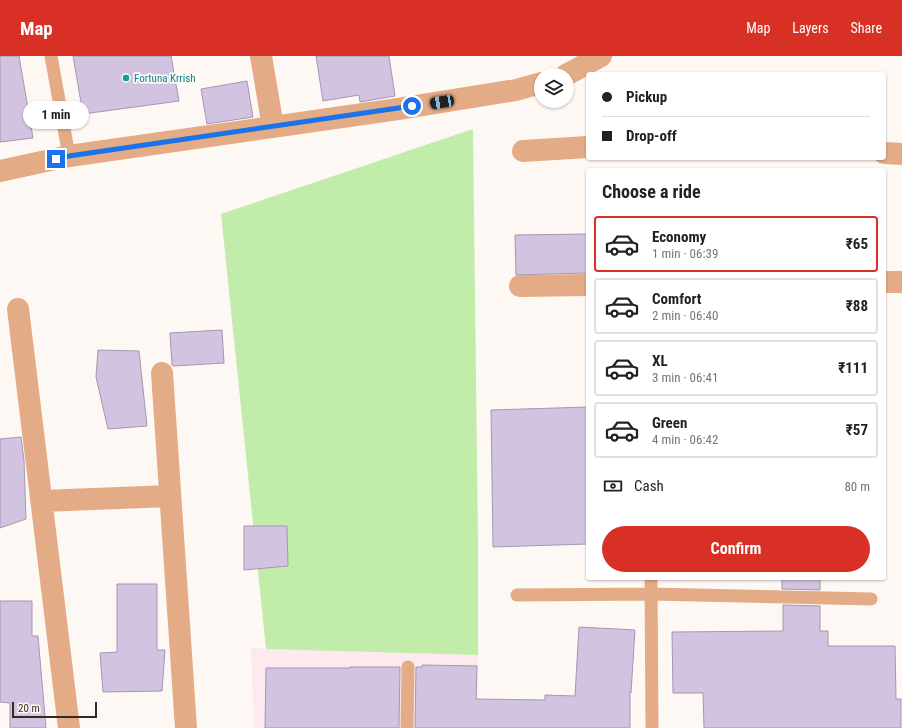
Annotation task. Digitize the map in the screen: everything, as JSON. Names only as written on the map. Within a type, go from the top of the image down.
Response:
[{"type":"street","points":[[261,56],[273,127]]},
{"type":"street","points":[[574,71],[602,56]]},
{"type":"street","points":[[0,172],[69,156],[516,90],[534,84]]},
{"type":"street","points":[[523,151],[586,146]]},
{"type":"street","points":[[886,153],[902,154]]},
{"type":"street","points":[[886,282],[902,282]]},
{"type":"street","points":[[520,286],[586,285]]},
{"type":"street","points":[[18,309],[69,728]]},
{"type":"street","points":[[162,374],[186,728]]},
{"type":"street","points":[[42,501],[170,496]]},
{"type":"lane","points":[[51,56],[69,156]]},
{"type":"lane","points":[[651,580],[652,728]]},
{"type":"lane","points":[[517,595],[652,594],[871,599]]},
{"type":"lane","points":[[407,728],[408,667]]},
{"type":"shaded area","points":[[251,648],[478,655],[478,728],[254,728]]},
{"type":"green space","points":[[473,129],[478,655],[266,649],[221,214]]},
{"type":"building","points":[[0,56],[19,56],[33,138],[0,142]]},
{"type":"building","name":"Fortuna Krrish","points":[[73,56],[171,56],[179,101],[83,114]]},
{"type":"building","points":[[316,56],[389,56],[395,96],[360,102],[359,95],[323,101]]},
{"type":"building","points":[[247,81],[253,117],[207,124],[201,89]]},
{"type":"building","points":[[586,234],[586,273],[516,275],[515,235]]},
{"type":"building","points":[[222,330],[224,363],[172,365],[170,333]]},
{"type":"building","points":[[98,350],[139,351],[147,426],[108,429],[96,377]]},
{"type":"building","points":[[586,407],[586,544],[493,547],[491,410]]},
{"type":"building","points":[[21,437],[24,460],[26,519],[0,528],[0,439]]},
{"type":"building","points":[[244,526],[287,526],[288,566],[244,570]]},
{"type":"building","points":[[782,580],[820,580],[820,590],[782,589]]},
{"type":"building","points":[[117,584],[157,584],[157,650],[165,650],[162,691],[103,692],[100,653],[117,652]]},
{"type":"building","points":[[0,601],[32,601],[32,636],[38,636],[46,728],[10,728],[10,703],[0,702]]},
{"type":"building","points":[[783,605],[820,606],[820,631],[828,631],[828,646],[895,646],[896,699],[901,699],[901,728],[704,728],[703,693],[673,693],[672,632],[783,631]]},
{"type":"building","points":[[579,627],[635,630],[631,693],[630,692],[630,728],[415,728],[416,667],[422,667],[422,665],[477,666],[476,699],[545,700],[545,695],[575,696]]},
{"type":"building","points":[[400,667],[399,728],[265,728],[266,668]]},
{"type":"place","name":"Fortuna Krrish","points":[[126,78]]},
{"type":"route","points":[[56,159],[412,106]]}]
